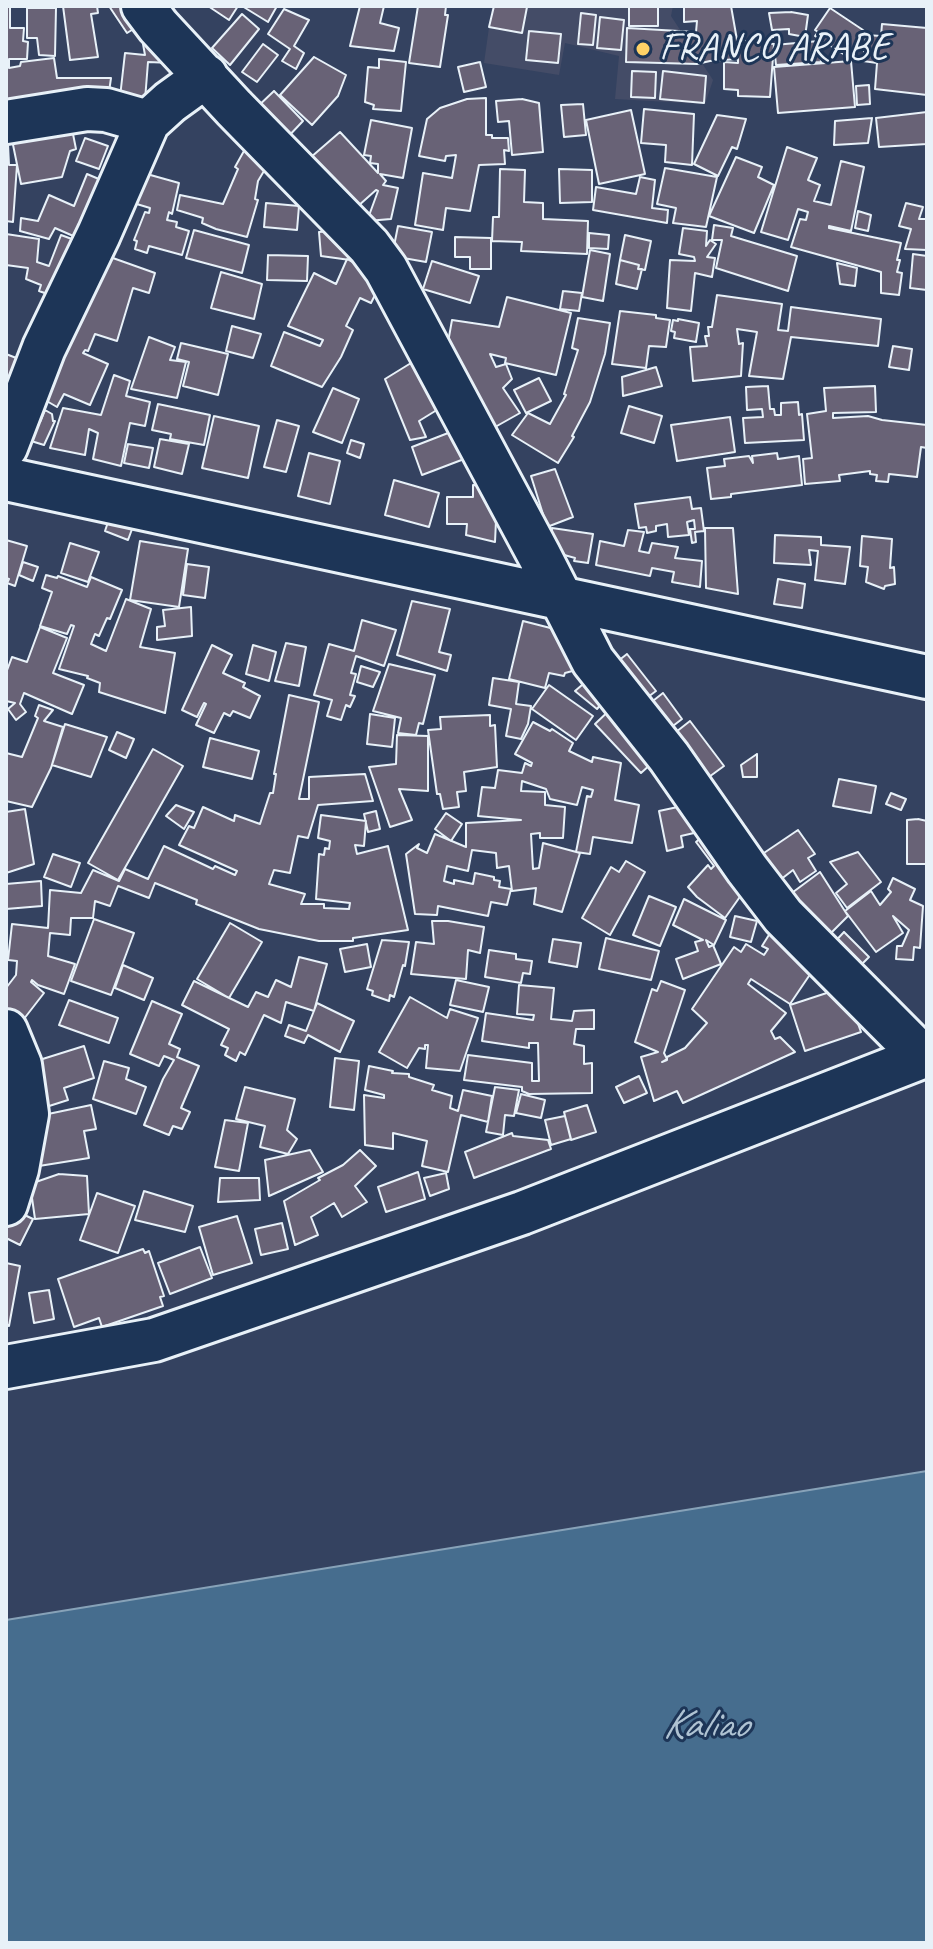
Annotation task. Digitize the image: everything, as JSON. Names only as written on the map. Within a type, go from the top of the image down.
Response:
[{"type":"street","points":[[6,1367],[169,1335],[522,1213],[925,1056],[783,916],[669,757],[593,661],[386,269],[369,246],[158,26],[143,6]]},
{"type":"street","points":[[6,447],[44,348],[148,122],[206,76]]},
{"type":"street","points":[[6,122],[87,109],[106,110],[148,122]]},
{"type":"street","points":[[6,479],[927,677]]},
{"type":"street","points":[[6,1031],[20,1065],[27,1114],[17,1169],[6,1204]]},
{"type":"shaded area","name":"FRANCO ARABE","points":[[492,6],[673,6],[671,16],[713,80],[705,104],[615,99],[619,56],[565,43],[559,75],[484,63]]},
{"type":"water","name":"Kaliao","points":[[927,1471],[927,1943],[6,1943],[6,1620]]},
{"type":"building","points":[[6,6],[10,6],[10,28],[24,28],[23,41],[28,42],[27,59],[9,59],[9,68],[20,66],[21,62],[54,58],[57,78],[111,78],[107,106],[6,117]]},
{"type":"building","points":[[63,6],[97,6],[98,13],[91,14],[98,57],[70,60]]},
{"type":"building","points":[[109,6],[139,6],[148,20],[127,33]]},
{"type":"building","points":[[208,6],[238,6],[229,20]]},
{"type":"building","points":[[242,6],[277,6],[268,22]]},
{"type":"building","points":[[360,6],[384,6],[380,23],[399,28],[394,51],[350,46]]},
{"type":"building","points":[[418,6],[446,6],[445,15],[448,15],[440,67],[409,63]]},
{"type":"building","points":[[494,6],[527,7],[522,33],[489,27]]},
{"type":"building","points":[[629,6],[658,6],[658,26],[629,26]]},
{"type":"building","points":[[684,6],[731,6],[737,40],[774,44],[770,97],[738,96],[738,90],[724,89],[724,62],[738,63],[738,59],[697,64],[626,62],[627,28],[696,32],[697,21],[684,22]]},
{"type":"building","points":[[27,8],[56,8],[55,56],[39,55],[37,38],[27,38]]},
{"type":"building","points":[[830,8],[866,32],[848,57],[815,36],[818,32],[815,30]]},
{"type":"building","points":[[284,9],[309,20],[294,46],[304,53],[296,69],[282,61],[290,49],[268,34]]},
{"type":"building","points":[[581,13],[596,15],[593,45],[578,44]]},
{"type":"building","points":[[769,13],[808,15],[805,37],[789,34],[789,29],[772,30]]},
{"type":"building","points":[[242,14],[259,29],[230,65],[212,48]]},
{"type":"building","points":[[600,17],[624,20],[621,50],[597,48]]},
{"type":"building","points":[[882,24],[927,28],[927,95],[875,89],[877,63],[863,61],[866,35],[881,36]]},
{"type":"building","points":[[529,31],[561,34],[558,63],[526,60]]},
{"type":"building","points":[[159,33],[172,63],[148,62],[145,100],[120,97],[125,53],[145,55],[143,44]]},
{"type":"building","points":[[819,41],[821,62],[776,65],[774,45]]},
{"type":"building","points":[[263,44],[278,55],[257,82],[242,72]]},
{"type":"building","points":[[314,57],[346,75],[338,96],[312,125],[280,95]]},
{"type":"building","points":[[379,59],[406,62],[401,111],[373,109],[374,105],[365,102],[368,67],[379,68]]},
{"type":"building","points":[[851,61],[855,107],[778,113],[774,67]]},
{"type":"building","points":[[480,62],[486,87],[464,92],[458,67]]},
{"type":"building","points":[[632,71],[656,72],[655,98],[631,97]]},
{"type":"building","points":[[663,71],[706,76],[704,103],[660,99]]},
{"type":"building","points":[[869,85],[870,104],[857,105],[856,86]]},
{"type":"building","points":[[274,91],[303,121],[284,141],[254,110]]},
{"type":"building","points":[[486,98],[486,135],[508,138],[509,151],[504,150],[505,164],[479,165],[470,211],[446,208],[443,230],[415,225],[423,173],[452,178],[456,155],[446,156],[445,161],[419,156],[427,119],[440,108],[467,99]]},
{"type":"building","points":[[522,99],[539,103],[543,152],[512,155],[509,121],[498,122],[496,101]]},
{"type":"building","points":[[583,104],[586,135],[564,137],[561,105]]},
{"type":"building","points":[[644,109],[694,114],[692,165],[665,162],[666,145],[641,143]]},
{"type":"building","points":[[631,110],[645,174],[599,184],[586,120]]},
{"type":"building","points":[[927,112],[927,144],[879,147],[876,118]]},
{"type":"building","points":[[69,114],[76,149],[70,151],[62,177],[21,184],[9,125]]},
{"type":"building","points":[[717,115],[746,119],[737,149],[732,147],[718,176],[694,164]]},
{"type":"building","points":[[872,118],[868,143],[834,145],[835,121]]},
{"type":"building","points":[[371,120],[412,128],[403,178],[380,174],[386,181],[383,185],[398,188],[391,219],[367,221],[378,191],[348,215],[303,164],[340,132],[378,173],[378,164],[370,163],[371,156],[364,155]]},
{"type":"building","points":[[85,138],[108,146],[99,169],[76,161]]},
{"type":"building","points":[[249,142],[273,156],[258,181],[255,199],[258,200],[247,237],[216,229],[202,223],[203,218],[177,210],[180,195],[223,204],[238,169],[235,167]]},
{"type":"building","points":[[6,144],[9,165],[17,165],[13,222],[6,221]]},
{"type":"building","points":[[787,147],[817,158],[808,180],[820,185],[814,201],[831,205],[841,161],[864,167],[851,231],[829,228],[901,243],[897,260],[900,260],[897,272],[902,273],[899,295],[881,293],[881,272],[791,247],[800,219],[806,220],[808,212],[798,209],[788,240],[761,232]]},
{"type":"building","points":[[736,157],[762,167],[758,177],[774,185],[754,233],[709,216]]},
{"type":"building","points":[[665,168],[717,177],[706,227],[673,223],[676,208],[657,204]]},
{"type":"building","points":[[129,169],[179,183],[172,214],[169,212],[167,220],[177,222],[176,227],[189,231],[182,255],[149,246],[147,253],[135,249],[137,241],[134,240],[145,212],[149,213],[150,208],[120,199]]},
{"type":"building","points":[[500,169],[525,170],[524,202],[543,203],[543,219],[588,221],[587,254],[521,251],[522,242],[492,241],[493,217],[499,217]]},
{"type":"building","points":[[559,169],[592,170],[592,202],[560,203]]},
{"type":"building","points":[[87,174],[113,185],[87,242],[55,228],[49,239],[20,231],[21,218],[38,221],[49,195],[74,206]]},
{"type":"building","points":[[640,177],[655,180],[652,208],[668,210],[667,223],[593,210],[596,187],[636,194]]},
{"type":"building","points":[[266,203],[299,206],[297,230],[264,227]]},
{"type":"building","points":[[906,203],[923,207],[919,219],[927,219],[927,250],[905,249],[911,229],[899,226]]},
{"type":"building","points":[[858,211],[871,215],[868,231],[855,228]]},
{"type":"building","points":[[714,225],[733,228],[731,236],[797,256],[788,291],[716,268],[722,240],[712,240]]},
{"type":"building","points":[[398,226],[432,232],[426,262],[392,256]]},
{"type":"building","points":[[683,228],[707,231],[706,246],[710,240],[716,244],[707,257],[715,258],[712,277],[695,273],[691,311],[667,308],[670,260],[695,261],[694,257],[679,254]]},
{"type":"building","points":[[194,230],[249,245],[242,273],[186,258]]},
{"type":"building","points":[[347,230],[350,260],[321,256],[319,232]]},
{"type":"building","points":[[589,233],[609,235],[608,249],[589,248]]},
{"type":"building","points":[[6,234],[39,239],[37,262],[49,266],[61,235],[88,245],[67,301],[39,291],[41,285],[26,279],[28,268],[6,265]]},
{"type":"building","points":[[625,235],[651,241],[645,270],[638,269],[639,265],[620,260]]},
{"type":"building","points":[[455,237],[491,238],[491,269],[470,269],[470,257],[455,257]]},
{"type":"building","points":[[590,250],[610,254],[603,301],[582,297]]},
{"type":"building","points":[[96,252],[155,273],[149,293],[133,288],[117,341],[95,334],[88,351],[83,353],[108,364],[90,405],[64,394],[57,407],[33,393]]},
{"type":"building","points":[[913,254],[927,256],[927,290],[910,288]]},
{"type":"building","points":[[268,255],[308,256],[307,281],[267,280]]},
{"type":"building","points":[[347,259],[383,279],[371,303],[360,298],[346,326],[353,330],[322,387],[271,366],[284,332],[320,346],[323,340],[288,326],[314,273],[336,284]]},
{"type":"building","points":[[620,260],[639,265],[638,269],[642,269],[637,289],[616,284]]},
{"type":"building","points":[[432,261],[479,276],[470,303],[423,289]]},
{"type":"building","points":[[837,263],[857,268],[855,286],[840,284]]},
{"type":"building","points":[[221,272],[262,284],[254,319],[211,308]]},
{"type":"building","points":[[563,291],[582,293],[579,311],[560,309]]},
{"type":"building","points":[[717,295],[782,304],[778,330],[788,331],[791,307],[881,319],[878,346],[791,337],[783,379],[749,376],[757,332],[737,329],[739,344],[743,343],[741,376],[693,381],[690,347],[707,346],[705,336],[709,336],[708,327],[712,327]]},
{"type":"building","points":[[507,297],[571,313],[556,375],[505,363],[506,358],[490,354],[496,367],[506,364],[512,379],[503,388],[520,413],[488,431],[454,359],[455,350],[447,348],[452,320],[499,327]]},
{"type":"building","points":[[620,311],[656,315],[656,318],[670,320],[666,347],[649,346],[646,368],[612,364]]},
{"type":"building","points":[[578,318],[610,323],[605,354],[590,402],[558,463],[512,435],[528,413],[550,424],[566,395],[578,350],[572,348]]},
{"type":"building","points":[[673,320],[699,323],[696,342],[674,338],[675,332],[671,331]]},
{"type":"building","points":[[232,326],[261,334],[253,358],[226,351]]},
{"type":"building","points":[[149,337],[175,347],[170,360],[186,362],[177,398],[131,389]]},
{"type":"building","points":[[181,343],[228,354],[218,395],[183,386],[189,362],[177,359]]},
{"type":"building","points":[[893,346],[912,349],[909,370],[889,367]]},
{"type":"building","points":[[6,354],[24,361],[13,390],[6,387]]},
{"type":"building","points":[[424,355],[453,400],[419,421],[426,437],[410,440],[385,379]]},
{"type":"building","points":[[656,367],[662,386],[623,396],[622,377]]},
{"type":"building","points":[[114,375],[130,381],[126,396],[150,402],[145,426],[130,423],[121,466],[93,459],[98,433],[89,429],[85,455],[50,448],[63,408],[101,415]]},
{"type":"building","points":[[539,378],[551,401],[526,413],[514,390]]},
{"type":"building","points":[[768,386],[770,409],[774,409],[775,415],[781,415],[781,403],[798,402],[804,440],[745,443],[743,418],[763,417],[762,409],[747,410],[746,387]]},
{"type":"building","points":[[875,386],[876,412],[833,413],[833,418],[868,416],[927,425],[927,448],[921,447],[917,477],[889,474],[888,482],[876,481],[877,475],[870,474],[870,471],[839,475],[840,481],[805,484],[803,459],[812,458],[807,414],[826,411],[824,388]]},
{"type":"building","points":[[333,388],[359,399],[342,443],[313,432]]},
{"type":"building","points":[[158,404],[210,415],[204,445],[170,439],[171,434],[152,430]]},
{"type":"building","points":[[629,406],[662,416],[654,443],[621,433]]},
{"type":"building","points":[[45,410],[52,414],[55,421],[44,445],[15,436],[40,422]]},
{"type":"building","points":[[214,416],[259,426],[248,478],[202,468]]},
{"type":"building","points":[[730,417],[735,452],[677,461],[671,425]]},
{"type":"building","points":[[277,420],[299,426],[286,472],[264,467]]},
{"type":"building","points":[[461,428],[472,456],[422,475],[412,447]]},
{"type":"building","points":[[160,439],[189,444],[182,474],[154,467]]},
{"type":"building","points":[[351,440],[364,444],[360,458],[347,453]]},
{"type":"building","points":[[128,444],[153,448],[149,468],[124,463]]},
{"type":"building","points":[[309,453],[340,461],[330,504],[298,496]]},
{"type":"building","points":[[777,453],[778,459],[799,456],[802,485],[711,499],[707,468],[725,466],[724,459],[749,456],[753,463],[752,456]]},
{"type":"building","points":[[555,469],[573,517],[547,527],[531,476]]},
{"type":"building","points":[[394,480],[439,493],[429,527],[385,515]]},
{"type":"building","points":[[473,485],[489,486],[497,499],[495,542],[466,535],[467,524],[447,524],[447,497],[473,497]]},
{"type":"building","points":[[690,497],[692,509],[701,508],[704,531],[695,532],[696,542],[692,543],[690,529],[695,529],[694,520],[687,522],[689,535],[668,537],[667,524],[656,526],[656,531],[647,533],[646,527],[639,528],[635,504]]},
{"type":"building","points":[[111,513],[135,521],[128,540],[105,531]]},
{"type":"building","points":[[552,528],[593,534],[588,563],[550,551]]},
{"type":"building","points":[[705,528],[733,528],[738,594],[706,588]]},
{"type":"building","points":[[628,530],[644,532],[639,551],[649,553],[652,543],[678,547],[675,558],[702,561],[700,587],[672,582],[674,572],[652,568],[650,576],[596,565],[600,541],[624,546]]},
{"type":"building","points":[[775,535],[821,537],[821,545],[850,547],[845,584],[815,580],[818,551],[809,550],[811,565],[774,563]]},
{"type":"building","points":[[862,536],[892,539],[890,568],[894,567],[895,584],[884,589],[866,582],[868,567],[860,566]]},
{"type":"building","points":[[6,540],[27,546],[15,586],[7,583],[9,579],[6,578]]},
{"type":"building","points":[[140,541],[188,549],[179,607],[130,600]]},
{"type":"building","points":[[70,543],[99,552],[88,582],[61,573]]},
{"type":"building","points":[[23,562],[38,567],[33,581],[19,575]]},
{"type":"building","points":[[187,564],[209,567],[205,598],[183,595]]},
{"type":"building","points":[[46,575],[58,576],[87,587],[91,577],[122,590],[110,619],[107,618],[99,636],[95,634],[91,644],[106,651],[126,599],[151,609],[140,647],[175,653],[165,713],[99,692],[100,683],[88,676],[59,669],[74,626],[71,625],[67,634],[40,626],[52,592],[42,588]]},
{"type":"building","points":[[778,579],[805,584],[802,608],[774,604]]},
{"type":"building","points":[[412,601],[450,609],[439,652],[451,655],[447,671],[397,655]]},
{"type":"building","points":[[191,607],[192,636],[157,640],[157,627],[165,626],[163,610]]},
{"type":"building","points":[[362,620],[396,630],[384,666],[356,656],[351,673],[356,674],[350,695],[355,696],[350,707],[346,705],[341,720],[327,716],[332,700],[314,695],[329,644],[354,651]]},
{"type":"building","points":[[523,621],[574,634],[591,666],[565,673],[564,676],[549,673],[545,688],[509,679]]},
{"type":"building","points":[[40,627],[67,638],[53,673],[84,685],[72,714],[24,693],[20,704],[26,712],[16,720],[8,709],[15,703],[6,701],[6,673],[12,657],[27,662]]},
{"type":"building","points":[[286,643],[306,647],[299,686],[275,681]]},
{"type":"building","points":[[212,645],[232,655],[223,673],[245,683],[243,687],[260,696],[250,718],[233,711],[230,716],[224,713],[214,733],[196,725],[206,704],[197,717],[182,710]]},
{"type":"building","points":[[253,645],[276,652],[269,681],[246,674]]},
{"type":"building","points":[[627,654],[656,691],[636,706],[609,668]]},
{"type":"building","points":[[389,664],[435,675],[423,724],[419,723],[416,735],[398,733],[401,718],[373,711]]},
{"type":"building","points":[[361,666],[380,672],[373,687],[357,682]]},
{"type":"building","points":[[596,673],[612,691],[597,709],[575,691]]},
{"type":"building","points":[[493,678],[519,682],[516,704],[531,706],[521,739],[506,736],[511,709],[489,705]]},
{"type":"building","points":[[549,685],[593,716],[576,740],[532,709]]},
{"type":"building","points":[[663,693],[682,719],[660,736],[640,711]]},
{"type":"building","points":[[289,695],[319,702],[299,799],[309,799],[309,777],[365,774],[373,801],[318,805],[308,838],[298,836],[290,873],[274,870],[269,884],[305,894],[301,904],[349,909],[350,903],[316,899],[319,854],[324,855],[330,841],[318,838],[321,815],[366,821],[364,846],[355,845],[357,854],[388,846],[408,930],[353,938],[353,941],[319,941],[259,929],[196,904],[197,900],[155,883],[149,898],[118,886],[110,906],[95,901],[93,918],[71,918],[70,935],[50,933],[48,956],[75,964],[64,994],[32,980],[44,993],[20,1024],[6,1014],[6,988],[16,975],[17,961],[8,960],[12,924],[48,928],[50,890],[81,893],[93,870],[119,881],[125,869],[148,879],[164,846],[213,869],[215,866],[235,875],[237,871],[179,845],[189,826],[194,828],[203,807],[234,821],[235,815],[260,824],[270,793],[273,793]]},
{"type":"building","points":[[616,704],[663,753],[641,773],[595,724]]},
{"type":"building","points":[[39,705],[53,710],[44,721],[63,727],[51,768],[32,807],[6,801],[6,753],[22,757],[38,718],[35,716]]},
{"type":"building","points":[[370,714],[395,718],[392,747],[367,744]]},
{"type":"building","points":[[490,715],[490,726],[495,725],[497,767],[464,772],[466,791],[457,792],[459,807],[443,809],[440,794],[437,794],[428,730],[441,729],[440,717]]},
{"type":"building","points":[[690,721],[724,766],[698,785],[662,743]]},
{"type":"building","points":[[533,722],[550,731],[552,729],[573,743],[569,751],[592,762],[593,757],[621,763],[615,800],[639,805],[632,843],[593,837],[590,854],[577,852],[580,853],[562,912],[534,904],[536,888],[512,891],[509,866],[497,868],[496,853],[472,850],[468,871],[447,866],[444,881],[473,884],[475,873],[494,877],[494,880],[500,881],[499,887],[511,889],[507,905],[491,902],[488,916],[438,906],[437,915],[415,914],[406,854],[419,844],[417,848],[427,853],[435,834],[466,847],[466,823],[521,820],[478,816],[482,787],[495,788],[498,770],[522,773],[525,763],[531,766],[532,763],[515,754]],"holes":[[[522,781],[546,789],[550,799],[577,805],[582,787],[593,790],[591,797],[587,796],[576,852],[543,843],[539,868],[533,869],[531,834],[540,833],[540,838],[563,838],[565,807],[545,805],[545,792],[521,791]]]},
{"type":"building","points":[[65,724],[107,737],[91,777],[52,765]]},
{"type":"building","points":[[117,732],[134,739],[126,758],[109,750]]},
{"type":"building","points":[[397,735],[428,736],[428,791],[399,789],[412,820],[390,827],[369,767],[396,764]]},
{"type":"building","points":[[210,738],[259,751],[252,779],[203,767]]},
{"type":"building","points":[[153,749],[183,766],[118,880],[88,863]]},
{"type":"building","points":[[757,754],[757,777],[743,777],[741,765]]},
{"type":"building","points":[[839,779],[876,786],[871,813],[833,806]]},
{"type":"building","points":[[891,793],[906,799],[901,810],[886,804]]},
{"type":"building","points":[[176,805],[194,812],[184,829],[166,816]]},
{"type":"building","points":[[687,805],[694,833],[681,836],[683,847],[667,851],[659,811]]},
{"type":"building","points":[[25,809],[34,864],[6,873],[6,812]]},
{"type":"building","points":[[376,811],[380,829],[368,832],[364,814]]},
{"type":"building","points":[[446,813],[462,824],[451,841],[435,829]]},
{"type":"building","points":[[907,820],[927,821],[927,864],[907,864]]},
{"type":"building","points":[[713,827],[729,874],[726,878],[744,891],[725,918],[688,887],[708,865],[711,869],[714,866],[696,842]]},
{"type":"building","points":[[798,830],[815,854],[808,858],[816,871],[800,882],[793,870],[771,887],[752,861]]},
{"type":"building","points":[[858,852],[881,882],[847,908],[836,893],[847,884],[830,862]]},
{"type":"building","points":[[53,854],[80,863],[71,887],[44,877]]},
{"type":"building","points":[[626,861],[645,872],[610,935],[582,918],[611,867],[619,872]]},
{"type":"building","points":[[820,872],[848,916],[819,945],[781,901]]},
{"type":"building","points":[[893,878],[915,889],[910,900],[923,906],[920,948],[914,947],[913,960],[896,959],[897,946],[902,946],[909,930],[893,916],[903,933],[876,952],[845,911],[871,891],[880,905],[891,892],[888,889]]},
{"type":"building","points":[[41,881],[42,906],[6,909],[6,884]]},
{"type":"building","points":[[649,896],[676,907],[660,946],[633,935]]},
{"type":"building","points":[[684,899],[726,920],[714,945],[706,940],[709,947],[713,945],[721,964],[683,979],[676,959],[698,951],[695,942],[703,940],[673,925]]},
{"type":"building","points":[[735,916],[757,921],[751,942],[730,937]]},
{"type":"building","points":[[94,919],[134,933],[111,995],[71,981]]},
{"type":"building","points":[[432,921],[484,927],[480,953],[468,950],[466,979],[411,974],[416,942],[434,944]]},
{"type":"building","points":[[230,923],[262,942],[229,998],[197,979]]},
{"type":"building","points":[[772,930],[811,973],[790,1004],[751,979],[748,984],[786,1013],[771,1031],[775,1039],[780,1037],[795,1052],[683,1103],[677,1091],[654,1101],[641,1057],[658,1052],[635,1042],[652,989],[657,991],[661,981],[685,990],[664,1053],[667,1059],[685,1048],[707,1023],[692,1009],[734,947],[741,952],[746,944],[764,955],[768,949],[762,946]]},
{"type":"building","points":[[844,932],[869,957],[852,974],[827,950]]},
{"type":"building","points":[[606,938],[659,951],[651,980],[599,969]]},
{"type":"building","points":[[553,939],[581,943],[577,967],[549,962]]},
{"type":"building","points":[[382,940],[409,942],[405,966],[394,997],[390,995],[389,1001],[372,995],[373,991],[367,989]]},
{"type":"building","points":[[367,944],[371,967],[345,972],[340,949]]},
{"type":"building","points":[[489,950],[516,954],[516,959],[532,961],[530,974],[523,973],[521,983],[485,977]]},
{"type":"building","points":[[299,957],[327,964],[314,1011],[286,1002],[281,1023],[264,1015],[245,1055],[240,1052],[236,1061],[225,1055],[228,1048],[221,1045],[229,1029],[182,1005],[194,981],[248,1007],[256,992],[268,997],[276,980],[291,987]]},
{"type":"building","points":[[123,965],[153,978],[144,1000],[115,988]]},
{"type":"building","points":[[456,980],[489,987],[483,1012],[450,1005]]},
{"type":"building","points":[[519,985],[554,988],[551,1019],[572,1021],[574,1011],[594,1010],[594,1029],[576,1029],[574,1044],[584,1046],[584,1064],[592,1063],[592,1093],[529,1094],[522,1091],[522,1087],[464,1080],[468,1055],[532,1063],[532,1081],[539,1081],[538,1043],[529,1043],[529,1048],[482,1041],[486,1013],[533,1020],[534,1015],[517,1014]]},
{"type":"building","points":[[845,987],[861,1032],[805,1051],[790,1005]]},
{"type":"building","points":[[410,997],[447,1018],[450,1009],[478,1018],[460,1071],[426,1068],[428,1045],[425,1049],[419,1048],[407,1068],[379,1052]]},
{"type":"building","points":[[69,1000],[118,1018],[109,1043],[59,1025]]},
{"type":"building","points":[[152,1001],[182,1014],[169,1044],[180,1049],[177,1057],[199,1066],[181,1108],[190,1112],[182,1129],[173,1126],[169,1135],[144,1125],[174,1060],[164,1056],[159,1066],[130,1054]]},
{"type":"building","points":[[317,1003],[354,1021],[340,1052],[308,1035],[304,1043],[285,1036],[289,1025],[306,1031]]},
{"type":"building","points":[[84,1046],[94,1078],[64,1088],[68,1100],[46,1107],[33,1062]]},
{"type":"building","points":[[335,1058],[359,1061],[354,1110],[330,1107]]},
{"type":"building","points":[[104,1061],[129,1068],[126,1079],[146,1087],[136,1114],[93,1099]]},
{"type":"building","points":[[369,1066],[409,1074],[409,1077],[434,1085],[432,1090],[452,1096],[450,1108],[458,1111],[463,1090],[492,1096],[488,1122],[461,1115],[448,1172],[422,1166],[427,1141],[393,1133],[393,1149],[365,1145],[364,1095],[384,1098],[384,1095],[365,1090]]},
{"type":"building","points":[[639,1076],[647,1093],[624,1103],[616,1087]]},
{"type":"building","points":[[245,1087],[295,1099],[287,1130],[297,1139],[288,1154],[260,1147],[265,1126],[236,1119]]},
{"type":"building","points":[[495,1087],[519,1090],[514,1116],[505,1115],[503,1135],[486,1132]]},
{"type":"building","points":[[521,1094],[545,1100],[541,1118],[516,1113]]},
{"type":"building","points":[[91,1105],[96,1129],[84,1131],[89,1158],[39,1166],[29,1118]]},
{"type":"building","points":[[587,1105],[596,1132],[571,1140],[564,1112]]},
{"type":"building","points":[[565,1116],[571,1139],[551,1145],[545,1120]]},
{"type":"building","points":[[225,1120],[248,1123],[239,1171],[215,1167]]},
{"type":"building","points":[[512,1133],[513,1136],[548,1140],[551,1149],[474,1178],[465,1152]]},
{"type":"building","points":[[310,1150],[323,1172],[269,1196],[265,1160]]},
{"type":"building","points":[[360,1150],[376,1166],[355,1186],[367,1202],[342,1217],[334,1203],[311,1217],[318,1235],[295,1245],[284,1201],[343,1165]]},
{"type":"building","points":[[418,1172],[425,1199],[386,1212],[378,1187]]},
{"type":"building","points":[[446,1173],[449,1189],[430,1196],[424,1178]]},
{"type":"building","points":[[59,1174],[87,1176],[89,1214],[35,1219],[30,1184]]},
{"type":"building","points":[[220,1178],[259,1178],[260,1200],[218,1202]]},
{"type":"building","points":[[144,1191],[193,1206],[185,1232],[135,1220]]},
{"type":"building","points":[[97,1193],[135,1206],[118,1253],[80,1240]]},
{"type":"building","points":[[12,1209],[33,1219],[20,1245],[6,1238],[6,1219]]},
{"type":"building","points":[[237,1216],[252,1263],[213,1275],[199,1227]]},
{"type":"building","points":[[282,1223],[288,1249],[261,1255],[255,1229]]},
{"type":"building","points":[[200,1247],[212,1278],[170,1294],[158,1263]]},
{"type":"building","points":[[143,1249],[145,1253],[149,1251],[164,1296],[160,1297],[163,1306],[102,1327],[99,1318],[74,1327],[58,1279]]},
{"type":"building","points":[[6,1263],[20,1266],[9,1326],[6,1325]]},
{"type":"building","points":[[49,1290],[54,1319],[34,1323],[29,1293]]},
{"type":"place","name":"FRANCO ARABE","points":[[643,49]]}]
